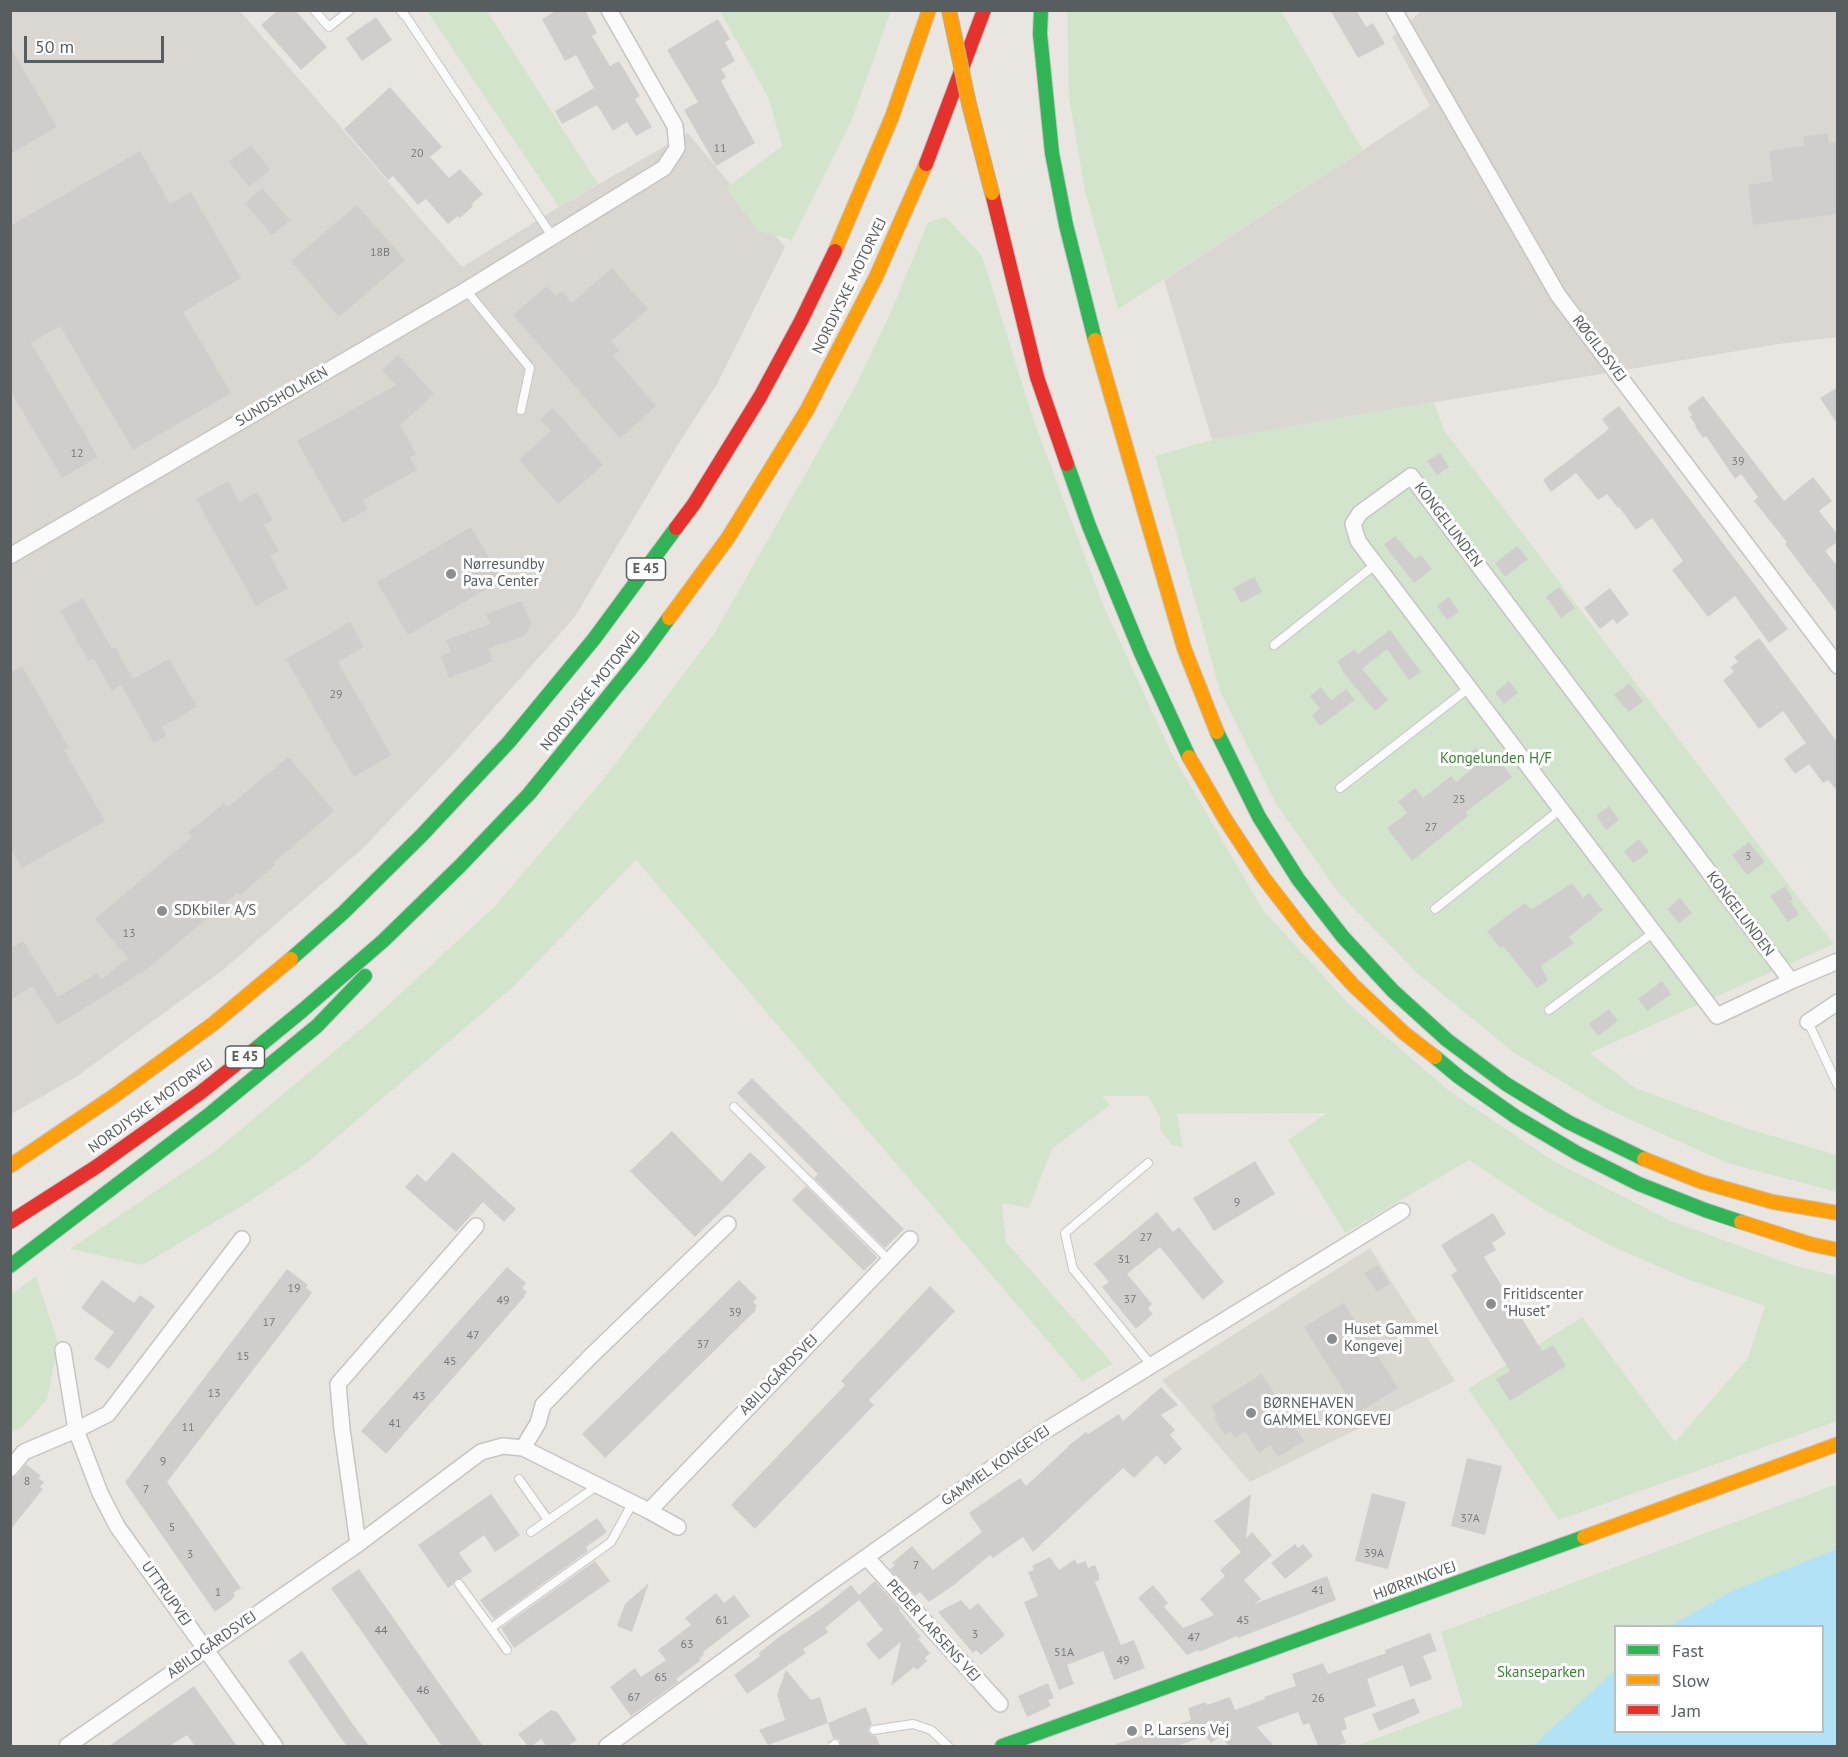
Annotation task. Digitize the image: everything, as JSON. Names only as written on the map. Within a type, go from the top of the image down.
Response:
[{"type":"main road","name":"NORDJYSKE MOTORVEJ","points":[[10,1166],[114,1096],[213,1024],[343,913],[422,835],[508,742],[594,639],[694,504],[760,397],[801,321],[840,241],[892,117],[929,10]]},
{"type":"main road","points":[[949,10],[969,104],[1037,377],[1089,526],[1142,653],[1190,758],[1224,819],[1263,877],[1306,933],[1353,985],[1404,1033],[1516,1118],[1577,1153],[1640,1184],[1705,1210],[1810,1245],[1838,1257]]},
{"type":"main road","name":"NORDJYSKE MOTORVEJ","points":[[10,1222],[96,1167],[200,1093],[303,1010],[382,941],[460,866],[529,794],[641,656],[728,538],[807,410],[876,277],[928,161],[984,10]]},
{"type":"main road","points":[[1041,10],[1040,34],[1051,143],[1066,225],[1101,366],[1177,625],[1218,734],[1259,817],[1298,879],[1343,937],[1393,991],[1447,1040],[1506,1084],[1568,1122],[1634,1155],[1702,1182],[1773,1202],[1838,1213]]},
{"type":"main road","points":[[10,1266],[211,1113],[318,1026],[392,949],[460,866]]},
{"type":"main road","points":[[71,1108],[213,1024]]},
{"type":"main road","points":[[1810,1245],[1838,1250]]},
{"type":"main road","name":"HJØRRINGVEJ","points":[[1002,1746],[1838,1444]]},
{"type":"street","name":"SUNDSHOLMEN","points":[[10,556],[466,290],[664,168],[677,148],[675,126],[609,10]]},
{"type":"street","name":"RØGILDSVEJ","points":[[1394,10],[1558,295],[1838,666]]},
{"type":"street","name":"KONGELUNDEN","points":[[1411,476],[1791,981],[1717,1016],[1376,564],[1358,541],[1353,524],[1360,513],[1411,476]]},
{"type":"street","points":[[1791,981],[1838,961]]},
{"type":"street","points":[[1808,1022],[1838,1002]]},
{"type":"street","name":"GAMMEL KONGEVEJ","points":[[607,1746],[824,1587],[1040,1434],[1402,1210]]},
{"type":"street","points":[[523,1448],[538,1423],[543,1405],[728,1224]]},
{"type":"street","points":[[358,1544],[338,1384],[476,1226]]},
{"type":"street","points":[[10,1469],[24,1452],[108,1414],[242,1239]]},
{"type":"street","name":"ABILDGÅRDSVEJ","points":[[648,1511],[910,1239]]},
{"type":"street","name":"UTTRUPVEJ","points":[[63,1350],[76,1430],[100,1493],[117,1526],[275,1746]]},
{"type":"street","name":"ABILDGÅRDSVEJ","points":[[67,1746],[358,1544],[481,1452],[503,1446],[523,1448],[678,1527]]},
{"type":"street","name":"PEDER LARSENS VEJ","points":[[867,1558],[1000,1704]]},
{"type":"lane","points":[[314,10],[329,27],[350,10]]},
{"type":"lane","points":[[400,10],[552,236]]},
{"type":"lane","points":[[466,290],[530,368],[521,410]]},
{"type":"lane","points":[[1274,645],[1376,564]]},
{"type":"lane","points":[[1340,788],[1469,688]]},
{"type":"lane","points":[[1435,909],[1561,809]]},
{"type":"lane","points":[[1549,1010],[1654,932]]},
{"type":"lane","points":[[1808,1022],[1838,1086]]},
{"type":"lane","points":[[734,1107],[889,1260]]},
{"type":"lane","points":[[1148,1163],[1065,1233],[1073,1269],[1152,1366]]},
{"type":"lane","points":[[519,1479],[548,1520]]},
{"type":"lane","points":[[531,1532],[597,1486]]},
{"type":"lane","points":[[491,1628],[611,1542],[632,1504]]},
{"type":"lane","points":[[459,1584],[507,1650]]},
{"type":"lane","points":[[874,1730],[913,1724],[931,1730],[948,1746]]},
{"type":"shaded area","points":[[11,11],[240,11],[462,267],[559,207],[688,133],[785,247],[717,384],[677,446],[574,618],[450,757],[362,849],[223,970],[76,1077],[11,1114]]},
{"type":"shaded area","points":[[1421,11],[1837,11],[1837,337],[1778,344],[1212,440],[1164,280],[1430,106],[1392,37]]},
{"type":"shaded area","points":[[1370,1248],[1455,1381],[1250,1482],[1162,1380]]},
{"type":"green space","points":[[427,11],[487,11],[598,184],[559,207]]},
{"type":"green space","points":[[720,11],[891,11],[851,122],[792,240],[758,231],[726,188],[782,146],[769,99]]},
{"type":"green space","points":[[1067,11],[1281,11],[1363,150],[1118,309],[1085,191],[1069,98]]},
{"type":"green space","points":[[946,217],[982,256],[1034,421],[1104,607],[1172,754],[1263,910],[1350,1005],[1448,1090],[1555,1162],[1671,1221],[1792,1265],[1837,1276],[1837,1421],[1559,1520],[1468,1389],[1582,1317],[1675,1442],[1748,1358],[1765,1306],[1687,1279],[1611,1246],[1538,1206],[1469,1160],[1345,1233],[1288,1140],[1327,1113],[1177,1114],[1183,1147],[1172,1145],[1160,1129],[1160,1117],[1148,1096],[1102,1096],[1110,1105],[1052,1149],[1029,1208],[1002,1203],[1006,1242],[1113,1364],[1082,1381],[636,860],[514,986],[308,1162],[247,1203],[143,1265],[70,1249],[215,1151],[374,1018],[495,906],[602,781],[714,634],[855,387],[890,314],[928,222]]},
{"type":"green space","name":"Kongelunden H/F","points":[[1434,402],[1444,430],[1834,944],[1590,1053],[1635,1088],[1745,1128],[1837,1155],[1837,1192],[1727,1163],[1607,1109],[1513,1052],[1418,974],[1338,892],[1276,804],[1220,691],[1155,456],[1212,440]]},
{"type":"green space","points":[[36,1276],[58,1343],[47,1400],[24,1425],[11,1433],[10,1295]]},
{"type":"green space","name":"Skanseparken","points":[[1837,1484],[1837,1746],[1356,1746],[1463,1706],[1441,1632]]},
{"type":"water","points":[[1837,1549],[1837,1746],[1533,1746],[1614,1671],[1614,1733],[1824,1733],[1824,1625],[1672,1625],[1732,1591]]},
{"type":"building","points":[[278,10],[295,10],[327,47],[301,70],[261,25]]},
{"type":"building","points":[[557,10],[585,10],[597,33],[592,36],[610,66],[619,61],[640,96],[635,99],[652,127],[636,136],[627,122],[613,131],[597,105],[562,124],[555,111],[594,88],[576,55],[565,61],[542,19]]},
{"type":"building","points":[[1330,10],[1356,10],[1366,27],[1373,23],[1385,44],[1358,58]]},
{"type":"building","points":[[376,17],[392,40],[362,61],[346,38]]},
{"type":"building","points":[[718,19],[730,39],[725,42],[735,61],[721,69],[726,77],[721,81],[755,143],[716,166],[684,110],[698,102],[667,50]]},
{"type":"building","points":[[10,47],[57,127],[10,154]]},
{"type":"building","points":[[390,87],[442,147],[430,157],[449,178],[460,169],[483,194],[460,218],[458,216],[448,224],[426,199],[418,205],[393,176],[388,180],[344,129]]},
{"type":"building","points":[[1828,133],[1829,143],[1838,142],[1838,214],[1753,225],[1748,185],[1773,181],[1769,151],[1804,146],[1803,136]]},
{"type":"building","points":[[251,145],[270,170],[249,187],[229,162]]},
{"type":"building","points":[[140,151],[170,204],[191,192],[241,278],[183,312],[231,393],[133,450],[60,326],[31,343],[98,457],[62,478],[10,390],[10,226]]},
{"type":"building","points":[[262,188],[290,220],[272,235],[245,203]]},
{"type":"building","points":[[357,205],[405,260],[339,317],[291,261]]},
{"type":"building","points":[[612,268],[648,309],[611,341],[620,351],[613,356],[656,406],[620,438],[513,315],[547,286],[556,296],[562,291],[572,303]]},
{"type":"building","points":[[398,355],[434,394],[400,425],[416,454],[410,458],[417,470],[363,500],[368,509],[343,523],[297,441],[396,385],[382,370]]},
{"type":"building","points":[[1838,387],[1838,425],[1820,398]]},
{"type":"building","points":[[1703,396],[1784,501],[1813,477],[1832,501],[1819,511],[1838,535],[1838,541],[1825,551],[1838,567],[1838,614],[1785,544],[1787,542],[1754,501],[1758,497],[1741,474],[1735,479],[1706,436],[1703,438],[1695,426],[1687,408]]},
{"type":"building","points":[[1619,406],[1788,629],[1769,643],[1735,596],[1708,617],[1672,570],[1683,561],[1652,518],[1636,530],[1607,494],[1598,500],[1576,473],[1551,492],[1543,480],[1609,429],[1602,419]]},
{"type":"building","points":[[553,408],[603,465],[558,504],[519,460],[551,431],[541,419]]},
{"type":"building","points":[[1440,453],[1449,467],[1437,475],[1427,461]]},
{"type":"building","points":[[228,481],[239,502],[257,492],[273,520],[264,525],[279,551],[270,556],[288,588],[256,606],[196,499]]},
{"type":"building","points":[[471,527],[502,580],[408,635],[377,582]]},
{"type":"building","points":[[1395,536],[1415,559],[1421,555],[1432,569],[1414,583],[1384,545]]},
{"type":"building","points":[[1517,546],[1528,559],[1505,577],[1495,563]]},
{"type":"building","points":[[1254,577],[1262,592],[1241,603],[1233,588]]},
{"type":"building","points":[[1559,587],[1575,608],[1561,618],[1546,597]]},
{"type":"building","points":[[1610,588],[1629,614],[1617,624],[1613,619],[1600,629],[1584,608]]},
{"type":"building","points":[[1449,597],[1459,612],[1447,620],[1437,606]]},
{"type":"building","points":[[83,598],[112,649],[115,647],[133,679],[169,659],[197,707],[162,727],[166,736],[154,743],[121,685],[112,691],[93,658],[89,661],[60,611]]},
{"type":"building","points":[[522,601],[531,623],[526,635],[488,649],[493,661],[449,678],[441,656],[451,652],[446,640],[490,624],[486,614]]},
{"type":"building","points":[[350,622],[364,647],[338,662],[391,755],[354,777],[286,659]]},
{"type":"building","points":[[1390,630],[1421,672],[1409,680],[1387,649],[1362,669],[1388,700],[1375,711],[1337,662],[1355,649],[1358,654]]},
{"type":"building","points":[[1759,638],[1838,743],[1838,792],[1828,780],[1823,783],[1809,764],[1795,774],[1784,759],[1806,743],[1783,711],[1759,729],[1723,680],[1734,672],[1730,667],[1738,662],[1734,657]]},
{"type":"building","points":[[22,666],[69,748],[64,750],[105,821],[22,868],[10,848],[10,673]]},
{"type":"building","points":[[1509,681],[1518,693],[1504,704],[1495,693]]},
{"type":"building","points":[[1629,683],[1643,701],[1629,712],[1614,695]]},
{"type":"building","points":[[1321,687],[1331,701],[1346,689],[1355,700],[1320,726],[1312,715],[1320,709],[1310,696]]},
{"type":"building","points":[[1476,748],[1483,757],[1492,751],[1512,777],[1466,812],[1468,816],[1412,861],[1387,828],[1407,813],[1398,802],[1415,788],[1423,798],[1451,776],[1456,782],[1472,769],[1464,757]]},
{"type":"building","points":[[288,757],[334,811],[273,863],[275,865],[240,895],[237,893],[141,974],[140,972],[57,1025],[33,986],[10,1000],[10,949],[23,941],[58,997],[97,973],[101,980],[128,958],[95,919],[192,837],[188,833],[224,803],[228,807]]},
{"type":"building","points":[[1609,806],[1619,820],[1606,830],[1596,816]]},
{"type":"building","points":[[1639,839],[1649,852],[1633,863],[1624,851]]},
{"type":"building","points":[[1749,842],[1765,862],[1747,875],[1732,855]]},
{"type":"building","points":[[1572,883],[1583,898],[1589,893],[1603,910],[1569,937],[1574,943],[1541,966],[1548,980],[1537,988],[1503,946],[1500,948],[1487,931],[1525,903],[1531,910]]},
{"type":"building","points":[[1785,886],[1793,899],[1790,901],[1799,914],[1788,922],[1770,896]]},
{"type":"building","points":[[1680,898],[1692,913],[1679,923],[1667,909]]},
{"type":"building","points":[[1662,981],[1671,994],[1647,1011],[1638,999]]},
{"type":"building","points":[[1609,1009],[1618,1021],[1598,1036],[1589,1024]]},
{"type":"building","points":[[752,1078],[904,1229],[885,1248],[814,1178],[818,1174],[737,1093]]},
{"type":"building","points":[[672,1131],[722,1182],[750,1152],[766,1167],[695,1237],[630,1171]]},
{"type":"building","points":[[453,1152],[516,1209],[504,1222],[483,1202],[456,1232],[405,1187],[417,1174],[426,1182]]},
{"type":"building","points":[[1255,1161],[1275,1194],[1214,1231],[1193,1198]]},
{"type":"building","points":[[806,1186],[876,1256],[877,1258],[864,1271],[792,1200]]},
{"type":"building","points":[[1157,1212],[1173,1232],[1179,1227],[1224,1282],[1203,1300],[1160,1247],[1127,1274],[1152,1304],[1148,1308],[1153,1314],[1136,1329],[1102,1287],[1109,1282],[1094,1264]]},
{"type":"building","name":"Fritidscenter \"Huset\"","points":[[1493,1213],[1506,1234],[1492,1243],[1496,1250],[1484,1257],[1542,1351],[1553,1345],[1566,1366],[1510,1401],[1496,1379],[1510,1371],[1451,1275],[1457,1271],[1441,1245]]},
{"type":"building","points":[[1378,1265],[1390,1284],[1377,1292],[1364,1273]]},
{"type":"building","points":[[507,1267],[526,1283],[522,1288],[527,1292],[525,1296],[386,1454],[361,1431]]},
{"type":"building","points":[[287,1269],[308,1285],[306,1288],[312,1292],[167,1482],[241,1588],[233,1593],[235,1596],[230,1601],[215,1612],[125,1482]]},
{"type":"building","points":[[102,1280],[134,1303],[140,1295],[155,1306],[109,1369],[94,1359],[114,1332],[81,1308]]},
{"type":"building","points":[[739,1280],[757,1298],[753,1302],[757,1306],[756,1310],[605,1458],[582,1434]]},
{"type":"building","points":[[930,1286],[955,1311],[869,1400],[874,1405],[755,1529],[731,1505],[845,1385],[841,1381]]},
{"type":"building","points":[[1344,1303],[1398,1388],[1358,1413],[1304,1327]]},
{"type":"building","name":"BØRNEHAVEN GAMMEL KONGEVEJ","points":[[1262,1374],[1304,1441],[1278,1457],[1270,1445],[1259,1453],[1245,1431],[1235,1438],[1230,1431],[1225,1435],[1214,1418],[1217,1416],[1211,1406]]},
{"type":"building","points":[[1161,1387],[1178,1405],[1161,1415],[1175,1430],[1170,1435],[1182,1449],[1165,1465],[1157,1455],[1134,1478],[1123,1468],[1033,1552],[1023,1537],[993,1558],[990,1555],[929,1602],[920,1592],[915,1596],[890,1569],[895,1565],[892,1563],[912,1546],[933,1570],[982,1532],[969,1513],[1020,1478],[1026,1486],[1086,1432],[1088,1434],[1119,1414],[1123,1421]]},
{"type":"building","points":[[1467,1458],[1502,1466],[1485,1535],[1451,1526]]},
{"type":"building","points":[[26,1464],[41,1476],[38,1478],[44,1482],[40,1487],[43,1489],[10,1530],[10,1478],[17,1476]]},
{"type":"building","points":[[1372,1493],[1406,1502],[1388,1569],[1355,1561]]},
{"type":"building","points":[[491,1494],[520,1535],[495,1552],[484,1535],[459,1553],[472,1571],[461,1579],[456,1579],[448,1588],[418,1545]]},
{"type":"building","points":[[1251,1494],[1246,1538],[1252,1532],[1272,1555],[1244,1580],[1261,1599],[1254,1604],[1327,1576],[1336,1600],[1187,1655],[1138,1598],[1153,1585],[1168,1603],[1164,1607],[1183,1628],[1214,1615],[1200,1599],[1225,1576],[1220,1570],[1241,1552],[1214,1521]]},
{"type":"building","points":[[597,1518],[607,1532],[586,1547],[588,1551],[494,1619],[480,1600]]},
{"type":"building","points":[[1295,1544],[1298,1548],[1303,1544],[1313,1556],[1285,1579],[1271,1563]]},
{"type":"building","points":[[1050,1557],[1059,1570],[1075,1559],[1077,1564],[1086,1561],[1088,1568],[1095,1565],[1099,1580],[1095,1582],[1121,1645],[1134,1640],[1145,1668],[1114,1680],[1103,1651],[1067,1665],[1074,1684],[1059,1690],[1024,1602],[1038,1596],[1028,1572],[1034,1570],[1032,1566]]},
{"type":"building","points":[[595,1561],[610,1581],[514,1648],[501,1628]]},
{"type":"building","points":[[359,1569],[483,1746],[442,1746],[331,1588]]},
{"type":"building","points":[[875,1581],[900,1609],[921,1637],[918,1639],[930,1653],[925,1658],[927,1661],[917,1670],[914,1667],[891,1686],[901,1642],[879,1660],[866,1644],[883,1630],[859,1600],[825,1628],[829,1632],[803,1649],[806,1653],[747,1694],[734,1675],[760,1656],[759,1653],[779,1637],[851,1585],[859,1595]]},
{"type":"building","points":[[649,1583],[632,1632],[617,1626],[625,1604]]},
{"type":"building","points":[[716,1593],[724,1603],[734,1595],[750,1616],[703,1652],[704,1655],[699,1659],[701,1660],[676,1679],[678,1682],[631,1716],[610,1687],[635,1668],[641,1677],[666,1660],[658,1650],[691,1625],[685,1618]]},
{"type":"building","points":[[961,1600],[970,1610],[978,1603],[1005,1635],[981,1655],[976,1650],[973,1653],[938,1612]]},
{"type":"building","points":[[1430,1633],[1437,1651],[1423,1656],[1432,1679],[1410,1687],[1403,1665],[1367,1679],[1376,1706],[1344,1718],[1347,1729],[1341,1731],[1346,1743],[1335,1746],[1318,1746],[1309,1723],[1303,1725],[1298,1712],[1257,1727],[1274,1746],[1229,1746],[1220,1736],[1211,1743],[1205,1736],[1177,1746],[1116,1746],[1116,1744],[1191,1720],[1188,1708],[1206,1702],[1207,1705],[1230,1697],[1235,1710],[1296,1686],[1292,1674],[1323,1663],[1328,1674],[1386,1653],[1385,1650]]},
{"type":"building","points":[[302,1651],[369,1746],[347,1746],[338,1734],[288,1661]]},
{"type":"building","points":[[786,1670],[811,1700],[820,1697],[828,1723],[768,1745],[759,1730],[785,1720],[777,1695]]},
{"type":"building","points":[[1048,1683],[1054,1698],[1048,1700],[1051,1706],[1027,1717],[1018,1696]]},
{"type":"building","points":[[194,1686],[237,1746],[195,1746],[187,1735],[170,1746],[109,1746]]},
{"type":"building","points":[[1414,1698],[1420,1713],[1379,1731],[1372,1714]]},
{"type":"building","points":[[866,1707],[872,1724],[868,1731],[871,1735],[876,1736],[880,1746],[840,1746],[840,1740],[833,1738],[828,1723]]},
{"type":"building","points":[[551,1710],[557,1712],[577,1740],[567,1746],[546,1746],[541,1739],[532,1746],[528,1746],[518,1734]]},
{"type":"traffic: fast","points":[[1041,10],[1040,34],[1052,153],[1066,225],[1095,340]]},
{"type":"traffic: fast","points":[[1067,464],[1089,526],[1141,653],[1189,757]]},
{"type":"traffic: fast","points":[[291,959],[343,913],[422,835],[509,742],[594,639],[676,528]]},
{"type":"traffic: fast","points":[[253,1051],[383,941],[460,866],[529,794],[669,618]]},
{"type":"traffic: fast","points":[[1217,732],[1259,817],[1298,879],[1343,937],[1393,991],[1447,1040],[1506,1084],[1568,1122],[1644,1159]]},
{"type":"traffic: fast","points":[[10,1266],[211,1113],[317,1026],[365,976]]},
{"type":"traffic: fast","points":[[1435,1057],[1516,1117],[1577,1153],[1639,1184],[1741,1222]]},
{"type":"traffic: fast","points":[[1002,1746],[1584,1537]]},
{"type":"traffic: slow","points":[[835,251],[892,117],[929,10]]},
{"type":"traffic: slow","points":[[949,10],[969,104],[992,193]]},
{"type":"traffic: slow","points":[[669,618],[728,538],[807,410],[876,277],[926,164]]},
{"type":"traffic: slow","points":[[1095,340],[1184,648],[1217,732]]},
{"type":"traffic: slow","points":[[1189,757],[1225,819],[1263,877],[1306,933],[1353,985],[1404,1033],[1435,1057]]},
{"type":"traffic: slow","points":[[10,1166],[114,1096],[213,1024],[291,959]]},
{"type":"traffic: slow","points":[[1644,1159],[1702,1182],[1773,1202],[1838,1213]]},
{"type":"traffic: slow","points":[[1741,1222],[1810,1244],[1838,1250]]},
{"type":"traffic: slow","points":[[1584,1537],[1838,1444]]},
{"type":"traffic: jam","points":[[926,164],[984,10]]},
{"type":"traffic: jam","points":[[992,193],[1037,377],[1067,464]]},
{"type":"traffic: jam","points":[[676,528],[694,504],[760,397],[835,251]]},
{"type":"traffic: jam","points":[[10,1222],[96,1167],[200,1093],[253,1051]]},
{"type":"place","name":"Nørresundby Pava Center","points":[[451,574]]},
{"type":"place","name":"SDKbiler A/S","points":[[162,911]]},
{"type":"place","name":"Fritidscenter \"Huset\"","points":[[1491,1304]]},
{"type":"place","name":"Huset Gammel Kongevej","points":[[1332,1339]]},
{"type":"place","name":"BØRNEHAVEN GAMMEL KONGEVEJ","points":[[1251,1413]]},
{"type":"place","name":"P. Larsens Vej","points":[[1132,1731]]}]
